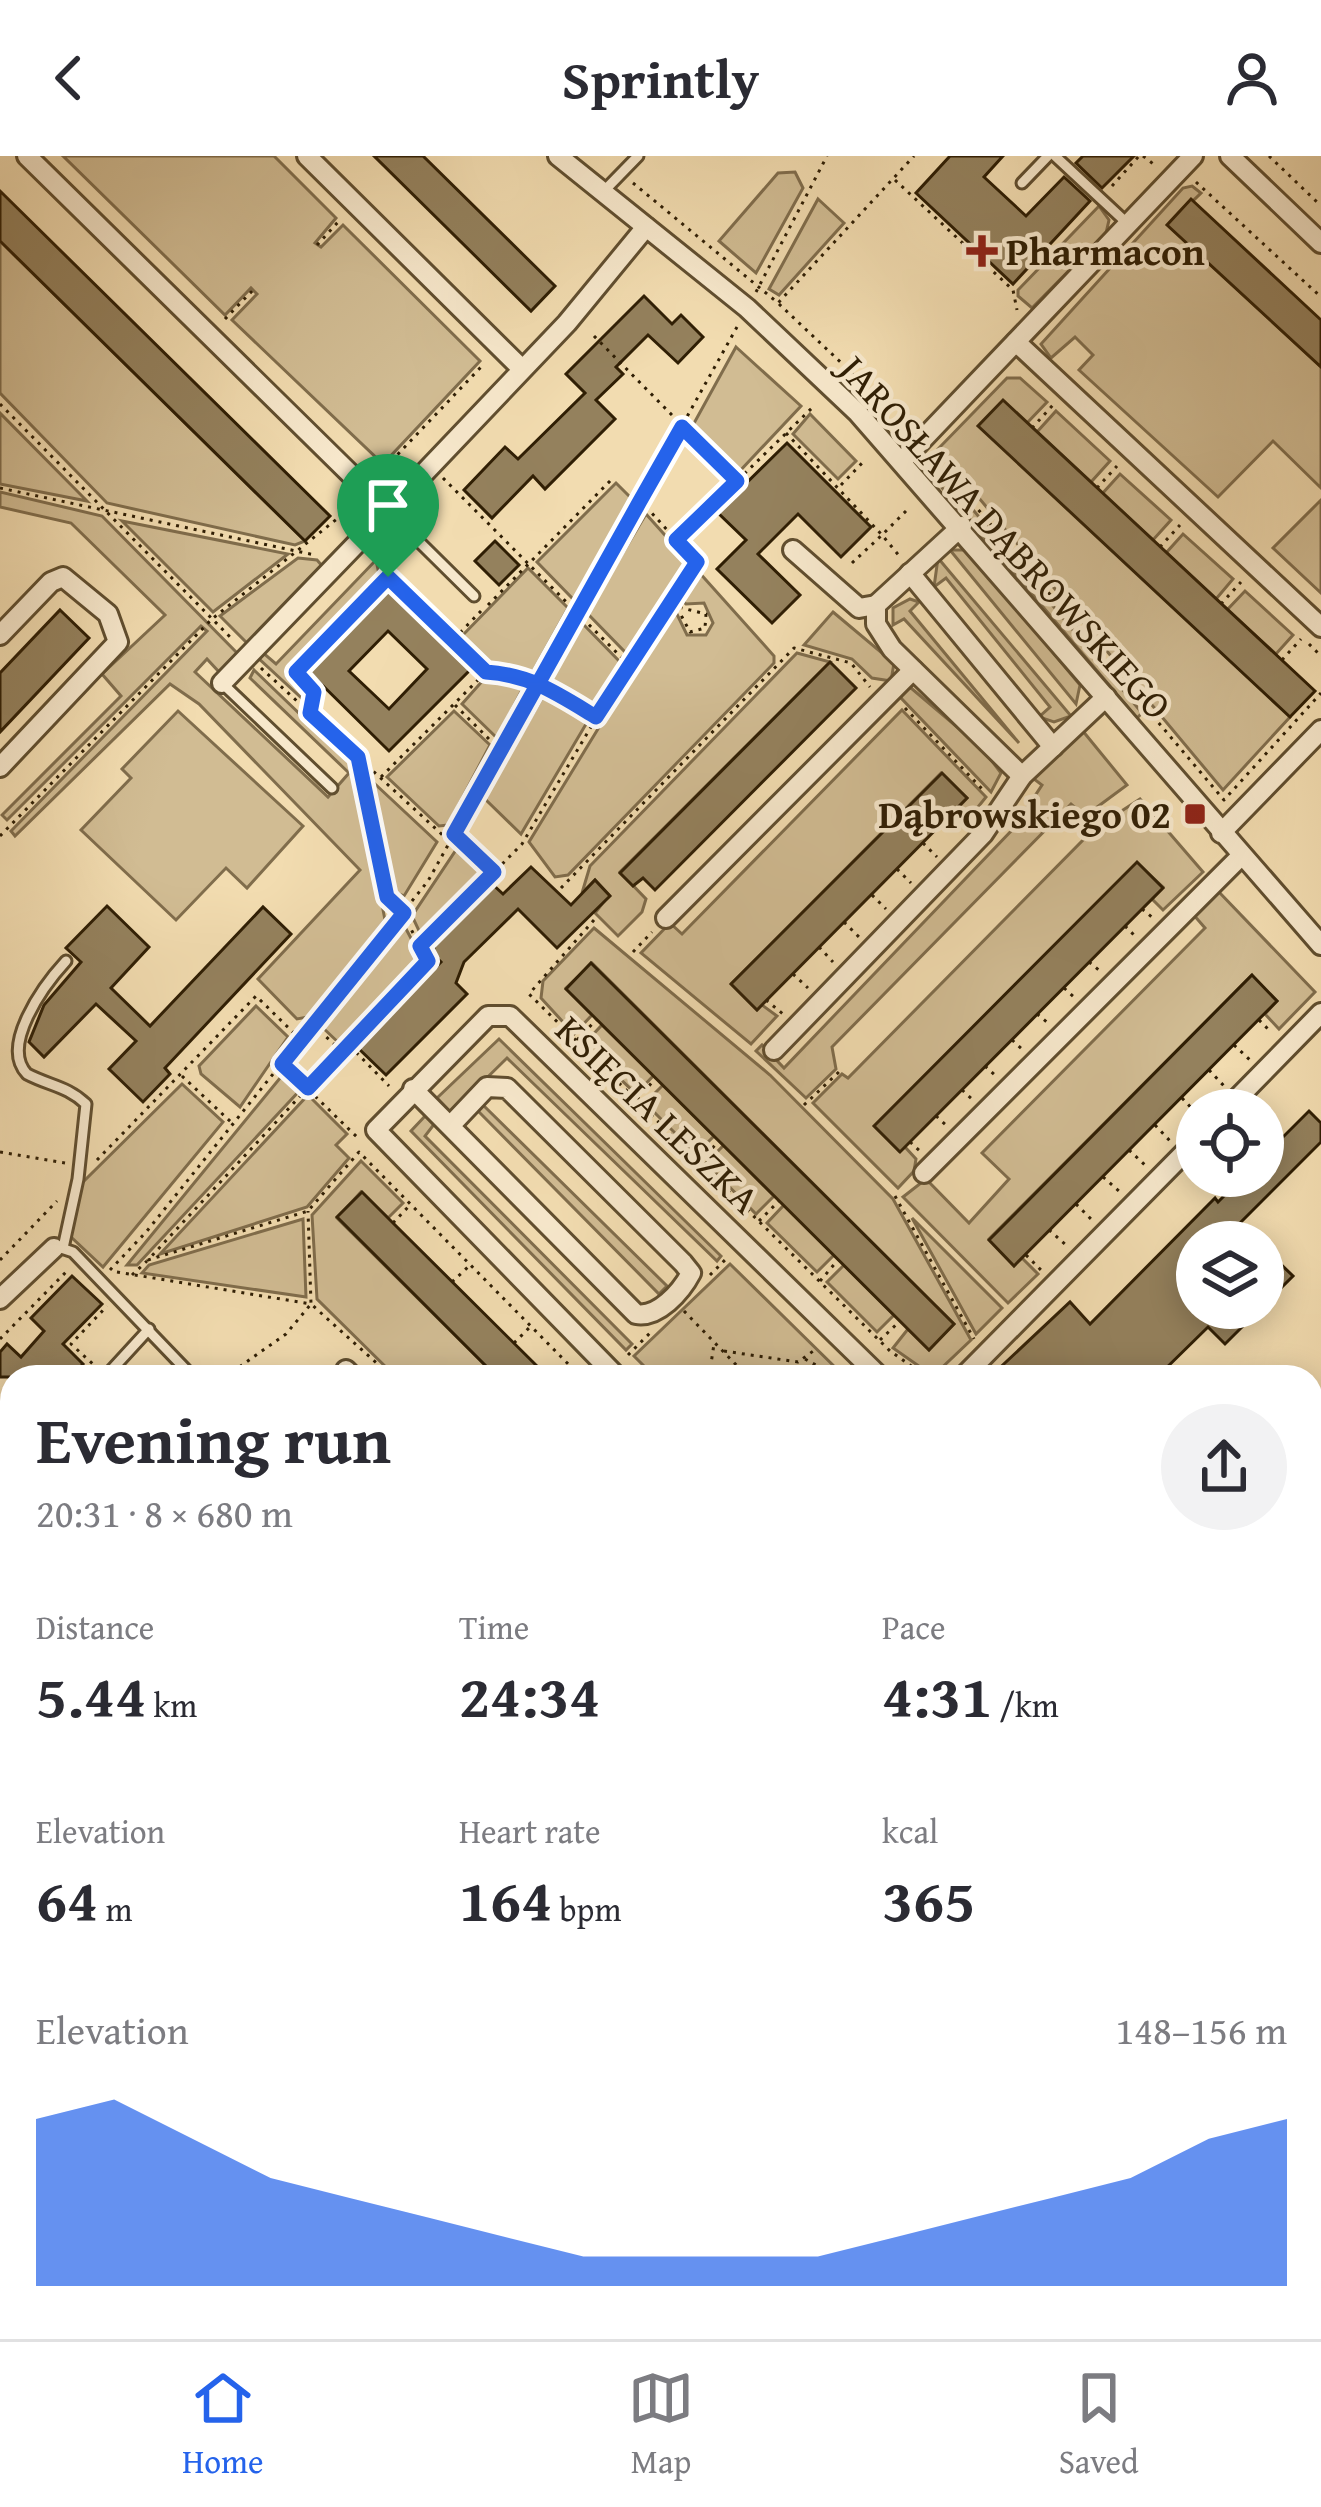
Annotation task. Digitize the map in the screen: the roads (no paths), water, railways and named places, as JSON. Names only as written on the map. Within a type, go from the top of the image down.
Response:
[{"type":"street","points":[[27,156],[388,511]]},
{"type":"street","points":[[308,156],[522,370]]},
{"type":"street","name":"JAROSŁAWA DĄBROWSKIEGO","points":[[558,156],[747,308],[903,460],[1321,945]]},
{"type":"street","points":[[1230,156],[1321,243]]},
{"type":"street","points":[[903,460],[1128,224],[1191,166]]},
{"type":"street","points":[[222,683],[522,370],[646,227]]},
{"type":"street","points":[[1016,342],[1321,627]]},
{"type":"street","points":[[793,550],[859,608],[877,605],[962,526]]},
{"type":"street","points":[[910,573],[1053,747]]},
{"type":"street","points":[[0,634],[51,582],[63,577],[108,614],[118,643],[0,767]]},
{"type":"street","points":[[877,605],[876,624],[913,670],[1022,776]]},
{"type":"street","points":[[666,918],[913,670]]},
{"type":"street","points":[[774,1050],[983,834],[1022,776],[1106,697]]},
{"type":"street","points":[[1221,833],[1321,730]]},
{"type":"street","points":[[924,1173],[1240,856]]},
{"type":"street","points":[[1247,1089],[1321,1013]]},
{"type":"street","name":"KSIĘCIA LESZKA","points":[[605,1365],[376,1130],[404,1090],[488,1016],[510,1016],[868,1365]]},
{"type":"street","points":[[404,1090],[450,1126],[636,1314],[653,1313],[685,1284],[691,1273],[683,1263],[507,1088],[487,1087],[450,1126]]},
{"type":"street","points":[[982,1365],[1176,1161]]},
{"type":"street","points":[[0,1299],[59,1248]]},
{"type":"lane","points":[[603,192],[638,156]]},
{"type":"lane","points":[[1022,183],[1052,156],[1128,224]]},
{"type":"lane","points":[[388,511],[474,596]]},
{"type":"lane","points":[[222,683],[332,788]]},
{"type":"lane","points":[[66,962],[10,1022],[8,1042],[10,1059],[23,1073],[68,1087],[86,1104],[78,1179],[59,1248],[183,1365]]},
{"type":"lane","points":[[116,1365],[149,1329]]},
{"type":"place","name":"Pharmacon","points":[[982,251]]},
{"type":"place","name":"Dąbrowskiego 02","points":[[1195,814]]}]
